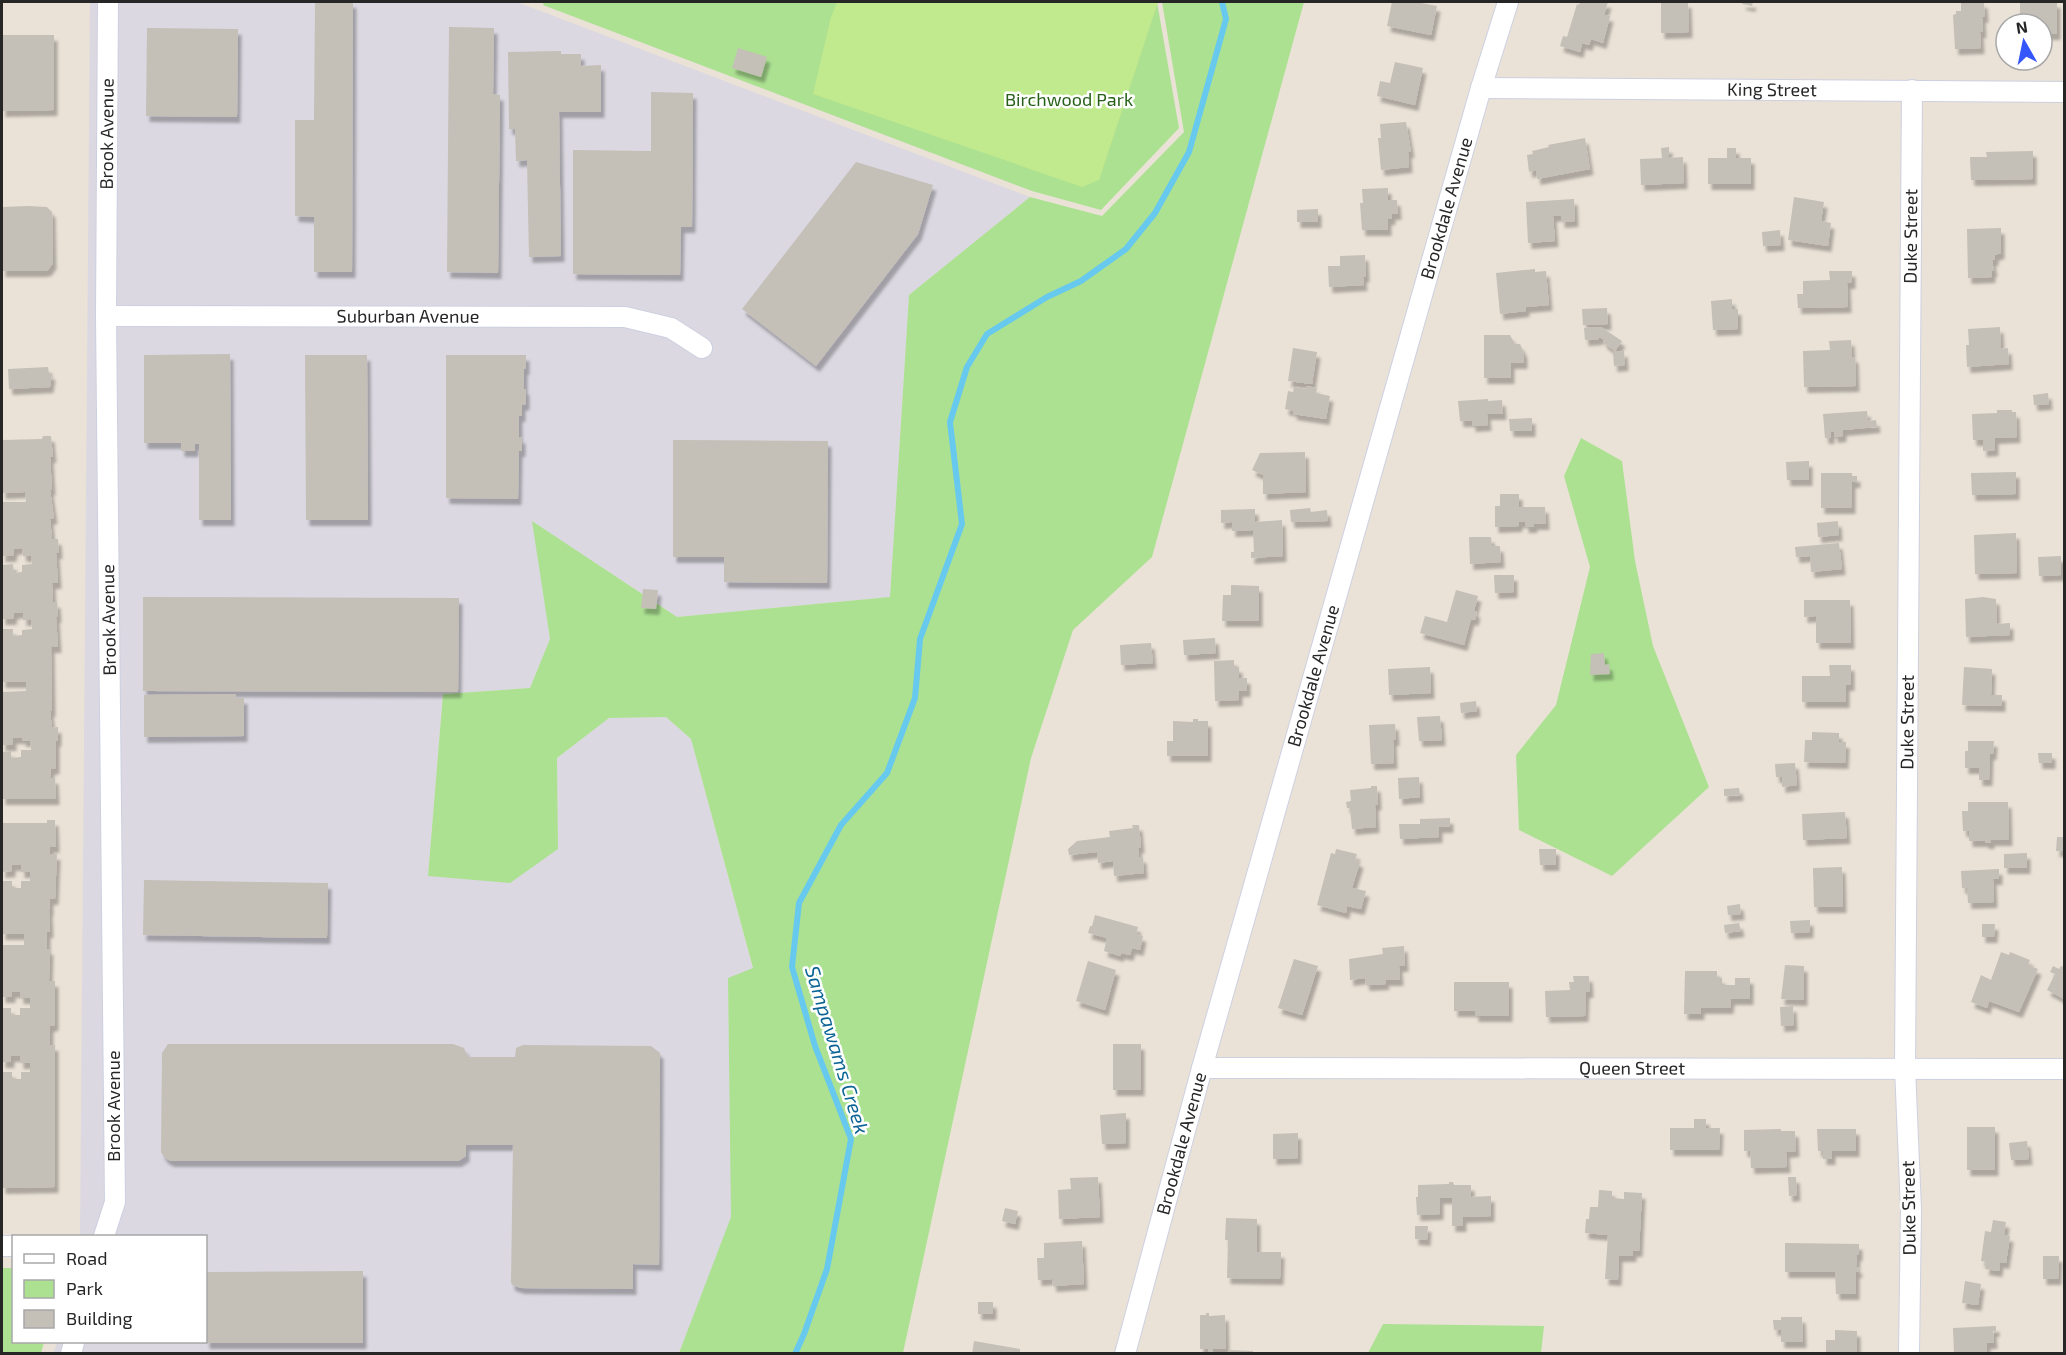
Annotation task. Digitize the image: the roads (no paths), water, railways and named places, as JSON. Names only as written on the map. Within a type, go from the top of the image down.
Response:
[{"type":"street","name":"Brook Avenue","points":[[104,1235],[115,1202],[106,316],[108,2]]},
{"type":"street","name":"Brookdale Avenue","points":[[1125,1353],[1202,1068],[1481,88],[1508,2]]},
{"type":"street","name":"King Street","points":[[1481,88],[2064,92]]},
{"type":"street","name":"Duke Street","points":[[1909,1353],[1911,1210],[1905,1068],[1912,90]]},
{"type":"street","name":"Suburban Avenue","points":[[106,316],[625,317],[671,328],[702,348]]},
{"type":"street","name":"Queen Street","points":[[1202,1068],[2064,1069]]},
{"type":"waterway","name":"Sampawams Creek","points":[[795,1354],[827,1269],[851,1139],[815,1046],[792,967],[799,903],[841,825],[887,773],[915,698],[920,639],[962,524],[950,422],[967,367],[987,334],[1047,297],[1081,281],[1126,249],[1155,213],[1189,152],[1226,19],[1222,2]]},
{"type":"park label","name":"Birchwood Park","points":[[1069,100]]}]
